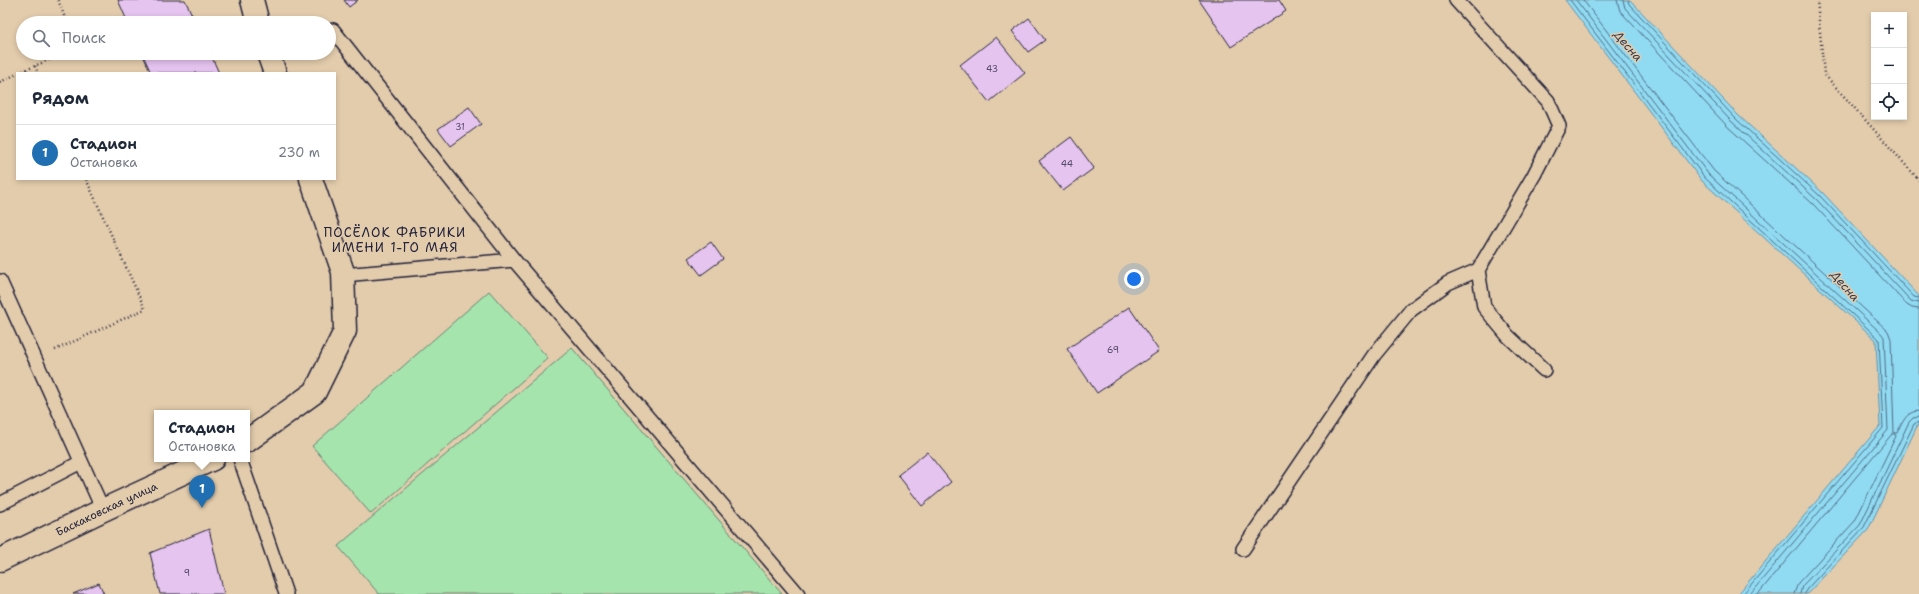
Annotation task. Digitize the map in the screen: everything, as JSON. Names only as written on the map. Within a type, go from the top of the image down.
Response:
[{"type":"street","points":[[252,0],[256,16]]},
{"type":"street","points":[[270,60],[275,72]]},
{"type":"street","points":[[250,439],[315,392],[344,331],[343,275],[311,180]]},
{"type":"street","name":"Баскаковская улица","points":[[0,560],[103,510],[207,462]]},
{"type":"lane","points":[[1243,549],[1374,355],[1411,310],[1448,283],[1478,270],[1534,175],[1559,126],[1548,101],[1456,0]]},
{"type":"lane","points":[[336,33],[514,260],[798,594]]},
{"type":"lane","points":[[343,275],[514,260]]},
{"type":"lane","points":[[1478,270],[1484,308],[1508,336],[1544,370]]},
{"type":"lane","points":[[0,281],[103,510]]},
{"type":"lane","points":[[0,504],[81,462]]},
{"type":"lane","points":[[241,462],[286,594]]},
{"type":"path","points":[[58,0],[64,16]]},
{"type":"path","points":[[1817,0],[1824,74],[1919,180]]},
{"type":"path","points":[[22,72],[48,60]]},
{"type":"path","points":[[35,66],[38,72]]},
{"type":"path","points":[[0,82],[16,75]]},
{"type":"path","points":[[35,359],[145,309],[86,180]]},
{"type":"green space","points":[[489,291],[548,358],[371,514],[312,446]]},
{"type":"green space","points":[[572,348],[782,594],[379,594],[338,546]]},
{"type":"water","name":"Десна","points":[[1565,0],[1630,0],[1738,115],[1823,193],[1919,296],[1919,422],[1868,530],[1807,594],[1738,594],[1880,426],[1876,340],[1702,181]]},
{"type":"building","points":[[118,0],[185,0],[193,16],[125,16]]},
{"type":"building","points":[[344,0],[358,0],[349,7]]},
{"type":"building","points":[[1199,0],[1279,0],[1286,11],[1231,47]]},
{"type":"building","points":[[1029,18],[1045,40],[1028,52],[1012,31]]},
{"type":"building","points":[[996,37],[1025,73],[989,102],[960,65]]},
{"type":"building","points":[[145,60],[213,60],[219,72],[151,72]]},
{"type":"building","points":[[469,107],[481,124],[451,146],[438,129]]},
{"type":"building","points":[[1071,137],[1094,168],[1063,191],[1039,161]]},
{"type":"building","points":[[711,242],[723,259],[701,275],[688,258]]},
{"type":"building","points":[[1129,307],[1159,351],[1097,393],[1067,349]]},
{"type":"building","points":[[927,452],[951,482],[922,506],[898,475]]},
{"type":"building","points":[[209,529],[224,594],[160,594],[150,553]]},
{"type":"building","points":[[99,583],[104,594],[73,594]]},
{"type":"place","name":"Стадион","points":[[202,508]]},
{"type":"district","name":"ПОСЁЛОК ФАБРИКИ ИМЕНИ 1-ГО МАЯ","points":[[395,240]]}]
